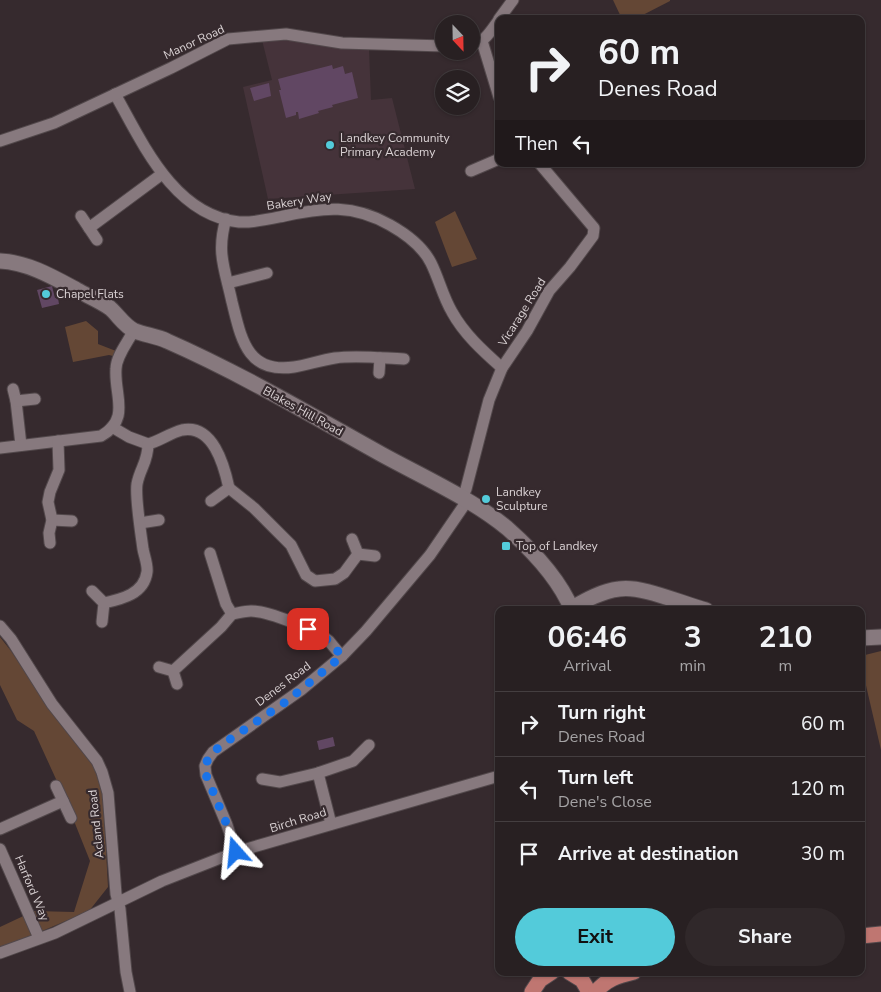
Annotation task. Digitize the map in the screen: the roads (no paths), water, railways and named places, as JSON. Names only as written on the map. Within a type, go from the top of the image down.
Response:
[{"type":"highway","points":[[865,936],[881,934]]},
{"type":"highway","points":[[532,992],[535,985],[545,976]]},
{"type":"highway","points":[[576,976],[582,980],[589,992]]},
{"type":"highway","points":[[596,992],[612,978],[619,976]]},
{"type":"street","points":[[502,15],[513,0]]},
{"type":"street","points":[[480,41],[487,37],[495,25]]},
{"type":"street","name":"Manor Road","points":[[0,142],[54,123],[228,39],[286,34],[342,42],[435,46]]},
{"type":"street","points":[[480,44],[485,46],[495,86]]},
{"type":"street","name":"Bakery Way","points":[[116,94],[162,174],[181,194],[195,204],[226,220],[241,222],[261,221],[306,211],[334,208],[362,212],[394,222],[430,261],[451,310],[460,325],[502,368]]},
{"type":"street","points":[[471,171],[495,161]]},
{"type":"street","name":"Vicarage Road","points":[[464,500],[489,400],[502,368],[527,332],[549,291],[593,236],[594,228],[543,167]]},
{"type":"street","points":[[89,228],[162,174]]},
{"type":"street","points":[[81,216],[97,240]]},
{"type":"street","points":[[226,220],[221,236],[220,253],[245,346],[248,352],[258,361],[279,368],[335,358],[404,359]]},
{"type":"street","name":"Blakes Hill Road","points":[[0,261],[19,264],[57,280],[103,304],[134,330],[164,340],[198,355],[262,388],[464,500],[506,527],[522,542],[559,584],[570,606]]},
{"type":"street","points":[[228,283],[267,273]]},
{"type":"street","points":[[0,448],[102,436],[112,427],[120,412],[117,361],[134,330]]},
{"type":"street","points":[[379,373],[380,358]]},
{"type":"street","points":[[13,388],[21,445]]},
{"type":"street","points":[[16,401],[35,399]]},
{"type":"street","points":[[112,427],[129,437],[148,444],[181,430],[198,430],[205,435],[220,458],[229,488],[260,514],[291,545],[306,575],[316,581],[334,579],[344,573],[358,554]]},
{"type":"street","points":[[50,543],[49,533],[52,520],[48,502],[59,470],[58,441]]},
{"type":"street","points":[[104,603],[130,595],[142,584],[147,571],[137,484],[148,456],[148,444]]},
{"type":"street","points":[[211,501],[229,488]]},
{"type":"street","name":"Denes Road","points":[[236,852],[206,775],[205,766],[208,759],[213,752],[226,742],[287,701],[342,656],[366,632],[430,555],[464,500]]},
{"type":"street","points":[[52,520],[72,521]]},
{"type":"street","points":[[140,523],[159,520]]},
{"type":"street","points":[[352,539],[358,554]]},
{"type":"street","points":[[358,554],[375,556]]},
{"type":"street","points":[[201,565],[212,558],[226,604],[232,614]]},
{"type":"street","points":[[578,606],[596,596],[620,588],[648,593],[692,606]]},
{"type":"street","points":[[92,591],[104,603]]},
{"type":"street","points":[[102,622],[104,603]]},
{"type":"street","points":[[173,672],[221,627],[232,614],[251,611],[265,613],[308,629],[328,640],[342,656]]},
{"type":"street","name":"Acland Road","points":[[0,626],[11,638],[52,704],[97,761],[102,772],[108,793],[111,844],[130,992]]},
{"type":"street","points":[[865,638],[881,637]]},
{"type":"street","points":[[159,667],[173,672]]},
{"type":"street","points":[[173,672],[177,684]]},
{"type":"street","points":[[262,779],[280,782],[318,773],[353,761],[368,745]]},
{"type":"street","points":[[318,773],[331,824]]},
{"type":"street","name":"Birch Road","points":[[0,953],[54,933],[162,881],[236,852],[495,777]]},
{"type":"street","points":[[56,786],[71,818]]},
{"type":"street","points":[[0,829],[63,801]]},
{"type":"street","name":"Harford Way","points":[[0,849],[38,938]]},
{"type":"place","name":"Landkey Community Primary Academy","points":[[330,145]]},
{"type":"place","name":"Chapel Flats","points":[[46,294]]},
{"type":"place","name":"Landkey Sculpture","points":[[486,499]]},
{"type":"place","name":"Top of Landkey","points":[[506,546]]}]
